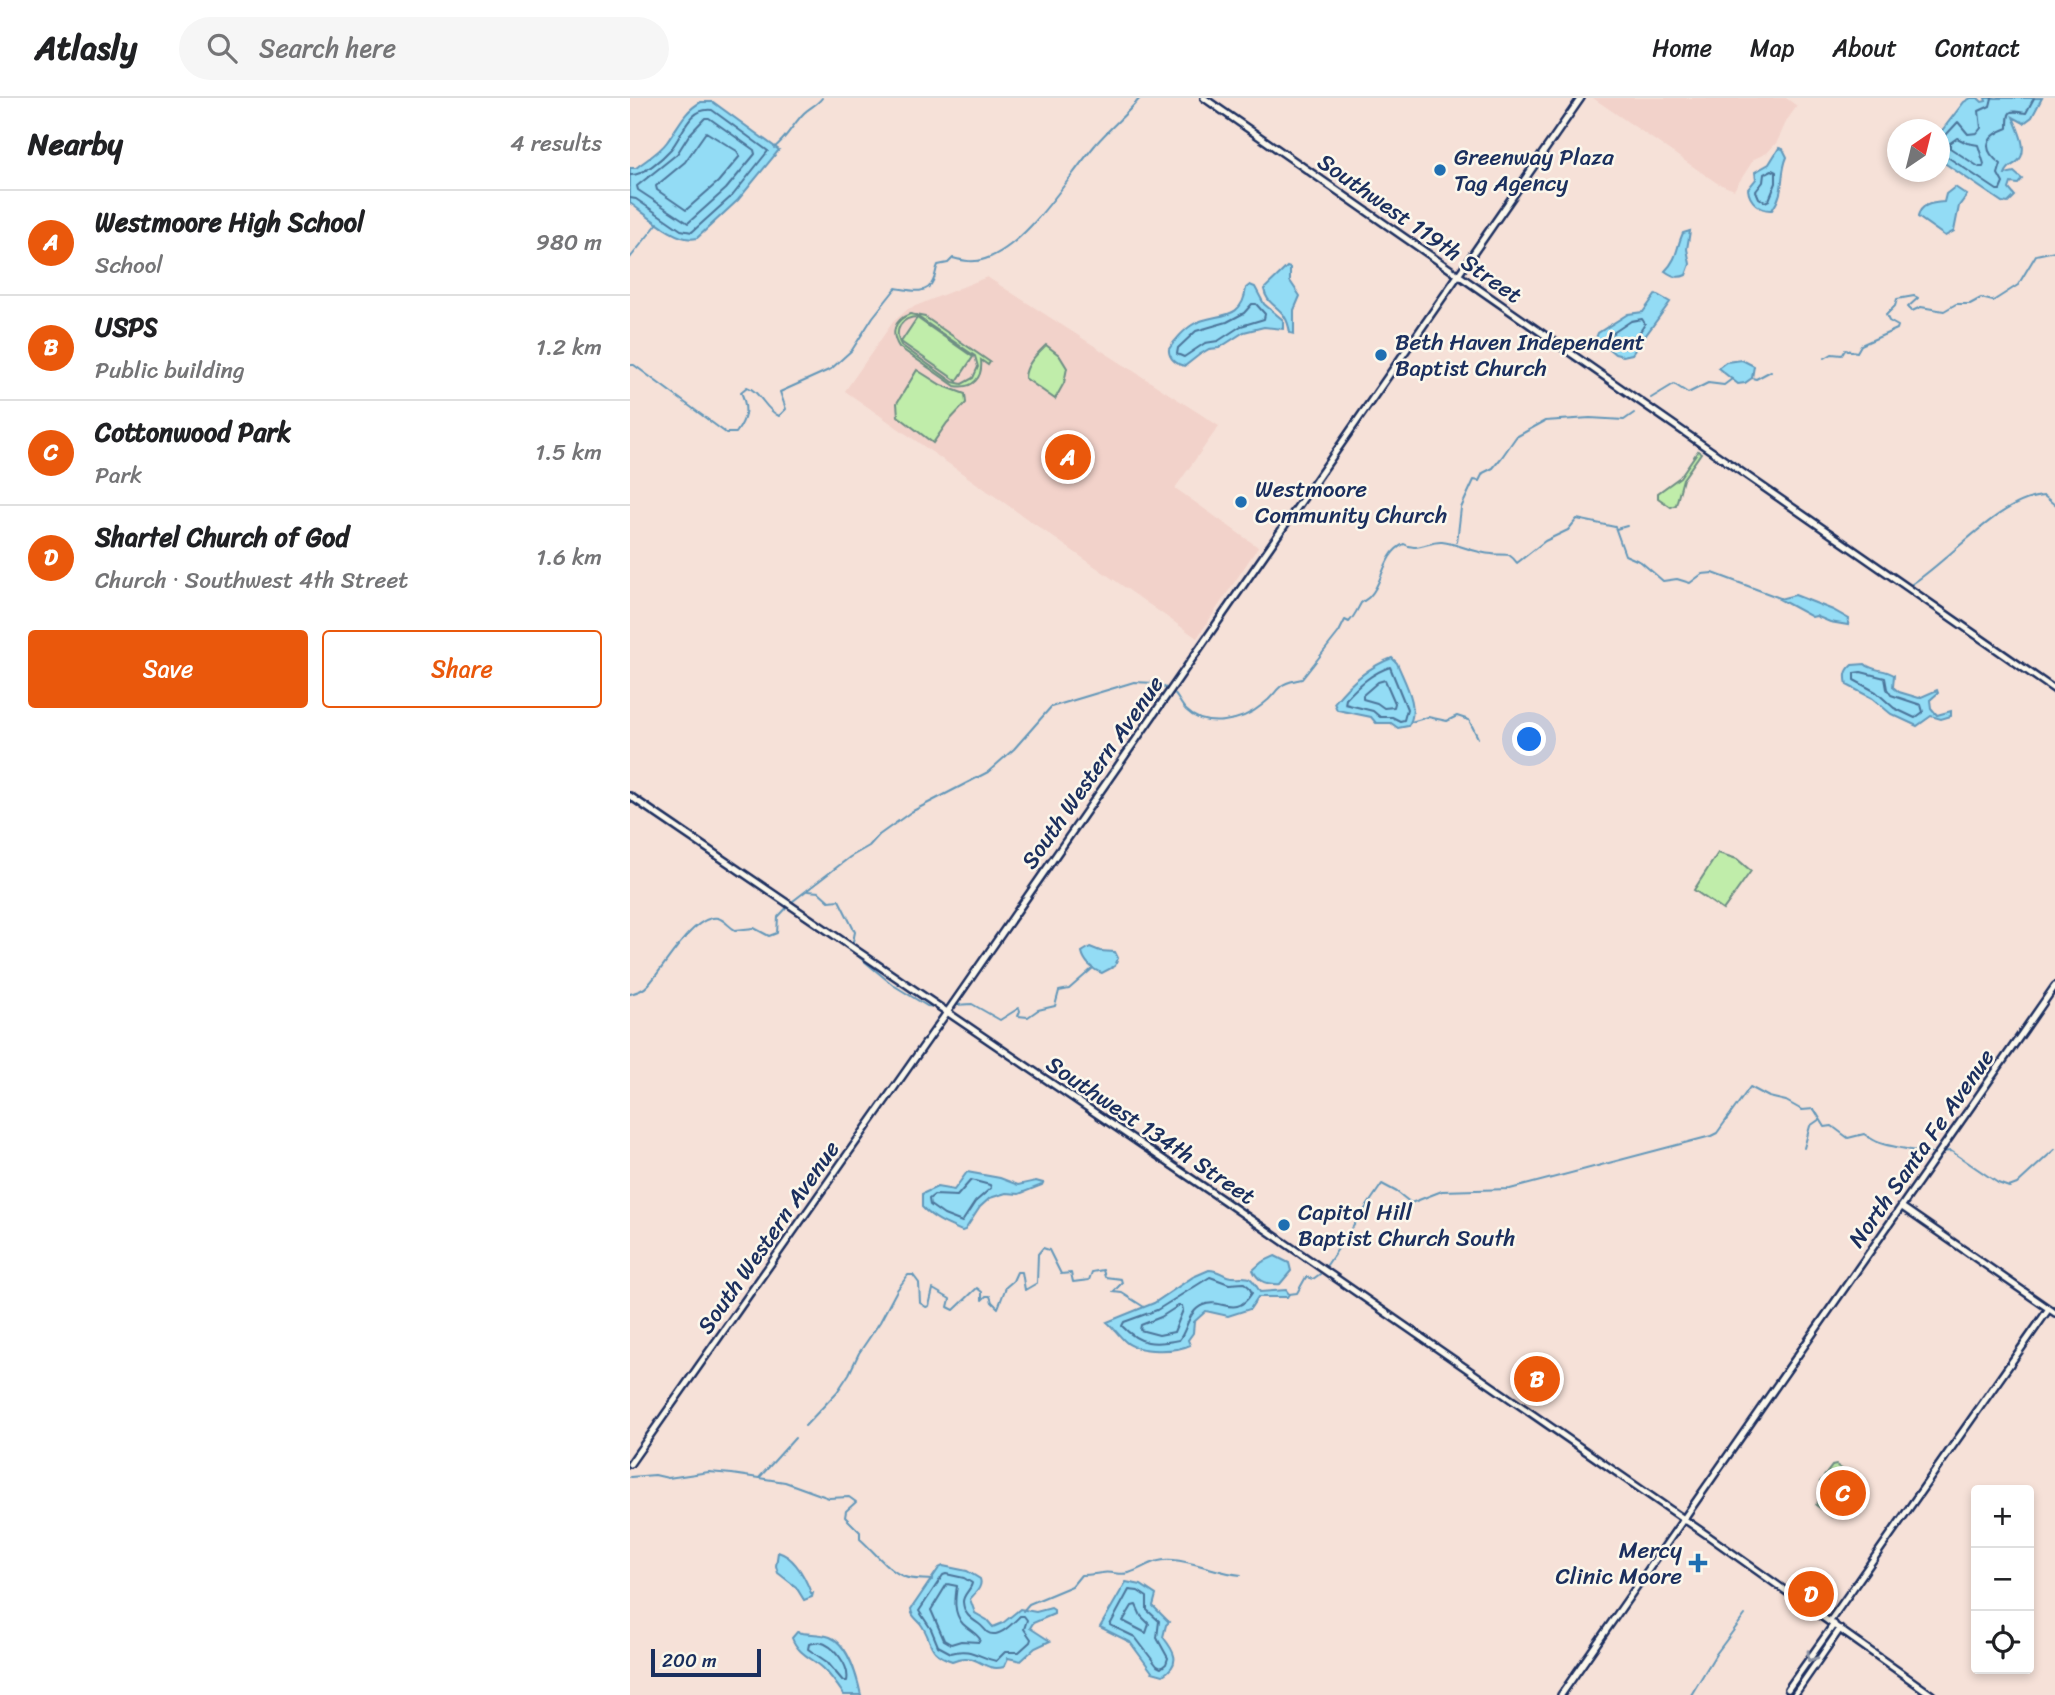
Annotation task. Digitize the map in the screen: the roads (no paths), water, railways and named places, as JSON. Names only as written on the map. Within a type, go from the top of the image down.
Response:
[{"type":"main road","name":"Southwest 119th Street","points":[[1204,98],[2055,690]]},
{"type":"main road","name":"South Western Avenue","points":[[630,1464],[948,1011],[1581,98]]},
{"type":"main road","name":"Southwest 134th Street","points":[[630,796],[948,1011],[1685,1520],[1933,1695]]},
{"type":"main road","name":"North Santa Fe Avenue","points":[[1561,1695],[2055,986]]},
{"type":"main road","points":[[1902,1207],[2055,1314]]},
{"type":"main road","points":[[1788,1689],[2048,1310]]},
{"type":"main road","points":[[1795,1694],[1840,1629]]},
{"type":"water","points":[[1971,98],[1978,98],[1982,102],[1986,101],[1985,98],[2042,98],[2032,117],[2024,123],[2013,117],[2022,140],[2023,152],[2005,174],[2014,172],[2022,179],[2018,184],[2011,183],[2009,189],[2015,196],[2008,203],[2002,202],[1950,167],[1950,120],[1964,102]]},
{"type":"water","points":[[701,102],[713,102],[779,150],[738,200],[697,238],[689,239],[671,232],[630,203],[630,168],[636,168],[661,149],[686,115]]},
{"type":"water","points":[[1779,148],[1783,149],[1787,157],[1779,196],[1772,210],[1768,210],[1753,201],[1748,189],[1756,179],[1755,172],[1769,164]]},
{"type":"water","points":[[1955,187],[1967,195],[1959,206],[1954,231],[1945,236],[1918,217],[1924,207],[1944,202],[1946,194]]},
{"type":"water","points":[[1690,231],[1687,249],[1690,264],[1686,275],[1673,276],[1665,271],[1675,257],[1683,233]]},
{"type":"water","points":[[1287,267],[1290,268],[1290,281],[1300,296],[1294,310],[1294,334],[1290,333],[1285,317],[1269,300],[1264,289]]},
{"type":"water","points":[[1250,285],[1255,287],[1264,304],[1283,320],[1283,329],[1264,327],[1244,332],[1219,348],[1209,349],[1185,366],[1174,360],[1169,349],[1176,339],[1192,325],[1233,312],[1239,307],[1246,288]]},
{"type":"water","points":[[1656,294],[1670,302],[1632,354],[1615,354],[1596,338],[1598,333],[1628,314],[1643,312]]},
{"type":"water","points":[[1742,360],[1754,366],[1752,378],[1745,383],[1738,384],[1718,368],[1726,362]]},
{"type":"water","points":[[1795,595],[1849,619],[1848,625],[1812,617],[1779,599]]},
{"type":"water","points":[[1392,658],[1397,663],[1412,703],[1412,719],[1408,726],[1398,728],[1391,723],[1376,723],[1371,717],[1337,710],[1334,703],[1353,682]]},
{"type":"water","points":[[1865,664],[1894,675],[1893,687],[1899,692],[1919,698],[1937,690],[1938,693],[1930,700],[1931,708],[1937,715],[1951,711],[1951,716],[1941,719],[1931,716],[1917,726],[1891,714],[1872,698],[1847,685],[1846,674],[1850,667]]},
{"type":"water","points":[[1090,947],[1115,952],[1118,958],[1115,966],[1102,973],[1092,968],[1082,952]]},
{"type":"water","points":[[967,1172],[1000,1178],[1018,1185],[1036,1181],[1043,1183],[1019,1194],[1006,1193],[990,1198],[962,1231],[926,1211],[922,1207],[922,1194],[937,1187],[954,1190]]},
{"type":"water","points":[[1275,1256],[1289,1263],[1291,1271],[1280,1284],[1264,1282],[1253,1270]]},
{"type":"water","points":[[1209,1270],[1229,1277],[1249,1278],[1260,1292],[1286,1290],[1289,1294],[1287,1297],[1258,1297],[1250,1309],[1228,1316],[1206,1311],[1194,1322],[1193,1333],[1188,1340],[1190,1345],[1176,1349],[1148,1350],[1132,1346],[1107,1322],[1154,1303],[1193,1277]]},
{"type":"water","points":[[778,1552],[799,1568],[813,1593],[812,1597],[804,1600],[796,1587],[778,1573]]},
{"type":"water","points":[[943,1566],[967,1571],[980,1579],[979,1587],[970,1599],[975,1613],[993,1627],[1003,1623],[1020,1609],[1036,1612],[1051,1608],[1054,1610],[1054,1614],[1033,1623],[1030,1628],[1050,1641],[1035,1648],[1021,1661],[1008,1658],[1004,1667],[990,1667],[968,1658],[952,1661],[943,1658],[934,1650],[911,1609]]},
{"type":"water","points":[[1126,1582],[1141,1585],[1156,1595],[1153,1606],[1169,1622],[1163,1637],[1173,1652],[1174,1661],[1173,1666],[1163,1675],[1152,1672],[1130,1642],[1100,1627]]},
{"type":"water","points":[[797,1632],[826,1636],[837,1641],[851,1662],[861,1695],[844,1695],[823,1668],[798,1648],[792,1638]]},
{"type":"waterway","points":[[774,148],[804,113],[822,98]]},
{"type":"waterway","points":[[630,365],[634,365],[726,433],[736,433],[742,423],[745,403],[741,392],[747,387],[756,392],[770,410],[779,416],[786,409],[780,392],[831,369],[852,350],[896,288],[917,291],[927,289],[934,279],[938,265],[948,263],[953,258],[969,261],[985,259],[1016,240],[1046,209],[1096,144],[1140,98]]},
{"type":"waterway","points":[[630,258],[658,223]]},
{"type":"waterway","points":[[1825,358],[1832,354],[1842,355],[1845,350],[1857,352],[1861,345],[1897,329],[1898,326],[1889,321],[1886,315],[1895,306],[1897,299],[1914,296],[1918,298],[1908,307],[1912,311],[1921,307],[1944,311],[1956,304],[1970,304],[1981,298],[1993,301],[2018,285],[2036,255],[2055,251]]},
{"type":"waterway","points":[[1752,378],[1756,379],[1771,371]]},
{"type":"waterway","points":[[1651,398],[1674,384],[1688,393],[1708,383],[1724,385],[1732,379]]},
{"type":"waterway","points":[[1457,542],[1461,508],[1474,480],[1479,481],[1483,473],[1493,468],[1516,437],[1545,421],[1590,418],[1624,420],[1634,413]]},
{"type":"waterway","points":[[1912,584],[2010,507],[2027,499],[2044,496],[2055,505]]},
{"type":"waterway","points":[[1173,692],[1186,710],[1204,720],[1224,721],[1254,711],[1286,683],[1302,679],[1339,632],[1345,620],[1349,622],[1361,603],[1369,597],[1387,561],[1397,548],[1404,544],[1418,547],[1437,542],[1449,543],[1485,553],[1509,555],[1517,563],[1545,541],[1568,530],[1577,519],[1615,527],[1625,555],[1641,562],[1663,581],[1677,579],[1690,583],[1702,574],[1713,573],[1780,598]]},
{"type":"waterway","points":[[1616,529],[1627,526]]},
{"type":"waterway","points":[[630,994],[647,986],[689,933],[708,919],[718,918],[735,930],[754,928],[769,936],[777,933],[778,917],[793,901],[911,812],[988,772],[1014,749],[1051,707],[1134,682],[1155,683],[1168,689]]},
{"type":"waterway","points":[[1411,722],[1428,717],[1447,721],[1457,716],[1469,720],[1478,738]]},
{"type":"waterway","points":[[808,891],[819,892],[829,901],[839,900],[855,932],[852,946]]},
{"type":"waterway","points":[[852,951],[893,985],[927,1006],[936,1007]]},
{"type":"waterway","points":[[955,1005],[972,1004],[1000,1020],[1019,1008],[1018,1016],[1028,1017],[1038,1010],[1055,1006],[1059,991],[1069,989],[1093,968]]},
{"type":"waterway","points":[[1327,1265],[1382,1184],[1411,1203],[1442,1191],[1510,1189],[1711,1136],[1717,1133],[1750,1087],[1802,1110],[1814,1109],[1825,1127],[1832,1126],[1848,1138],[1864,1134],[1886,1145],[1935,1153]]},
{"type":"waterway","points":[[1804,1148],[1810,1126],[1820,1119]]},
{"type":"waterway","points":[[1941,1152],[1951,1151],[1998,1183],[2009,1187],[2017,1184],[2055,1149]]},
{"type":"waterway","points":[[805,1426],[837,1392],[908,1275],[913,1275],[919,1283],[920,1303],[926,1307],[929,1306],[933,1289],[950,1299],[948,1307],[954,1310],[977,1288],[982,1292],[982,1300],[990,1296],[998,1308],[1006,1287],[1017,1272],[1022,1272],[1025,1290],[1037,1283],[1038,1254],[1043,1248],[1049,1250],[1061,1274],[1071,1273],[1073,1282],[1089,1280],[1092,1272],[1103,1270],[1105,1277],[1121,1279],[1122,1283],[1113,1292],[1122,1293],[1144,1307]]},
{"type":"waterway","points":[[1289,1294],[1297,1293],[1306,1277],[1313,1279],[1320,1274]]},
{"type":"waterway","points":[[759,1478],[795,1438]]},
{"type":"waterway","points":[[630,1477],[655,1475],[668,1478],[709,1472],[732,1474],[785,1482],[829,1498],[849,1497],[856,1502],[846,1511],[845,1517],[860,1532],[860,1539],[899,1574],[911,1579],[932,1580]]},
{"type":"waterway","points":[[1023,1611],[1029,1604],[1072,1586],[1081,1575],[1126,1574],[1160,1560],[1182,1561],[1241,1575]]},
{"type":"waterway","points":[[1691,1695],[1716,1654],[1745,1615]]},
{"type":"place","name":"Greenway Plaza Tag Agency","points":[[1440,170]]},
{"type":"place","name":"Beth Haven Independent Baptist Church","points":[[1381,355]]},
{"type":"place","name":"Westmoore High School","points":[[1068,457]]},
{"type":"place","name":"Westmoore Community Church","points":[[1241,502]]},
{"type":"place","name":"Capitol Hill Baptist Church South","points":[[1284,1225]]},
{"type":"place","name":"USPS","points":[[1537,1379]]},
{"type":"place","name":"Cottonwood Park","points":[[1843,1493]]},
{"type":"place","name":"Mercy Clinic Moore","points":[[1698,1563]]},
{"type":"place","name":"Shartel Church of God","points":[[1811,1594]]}]
